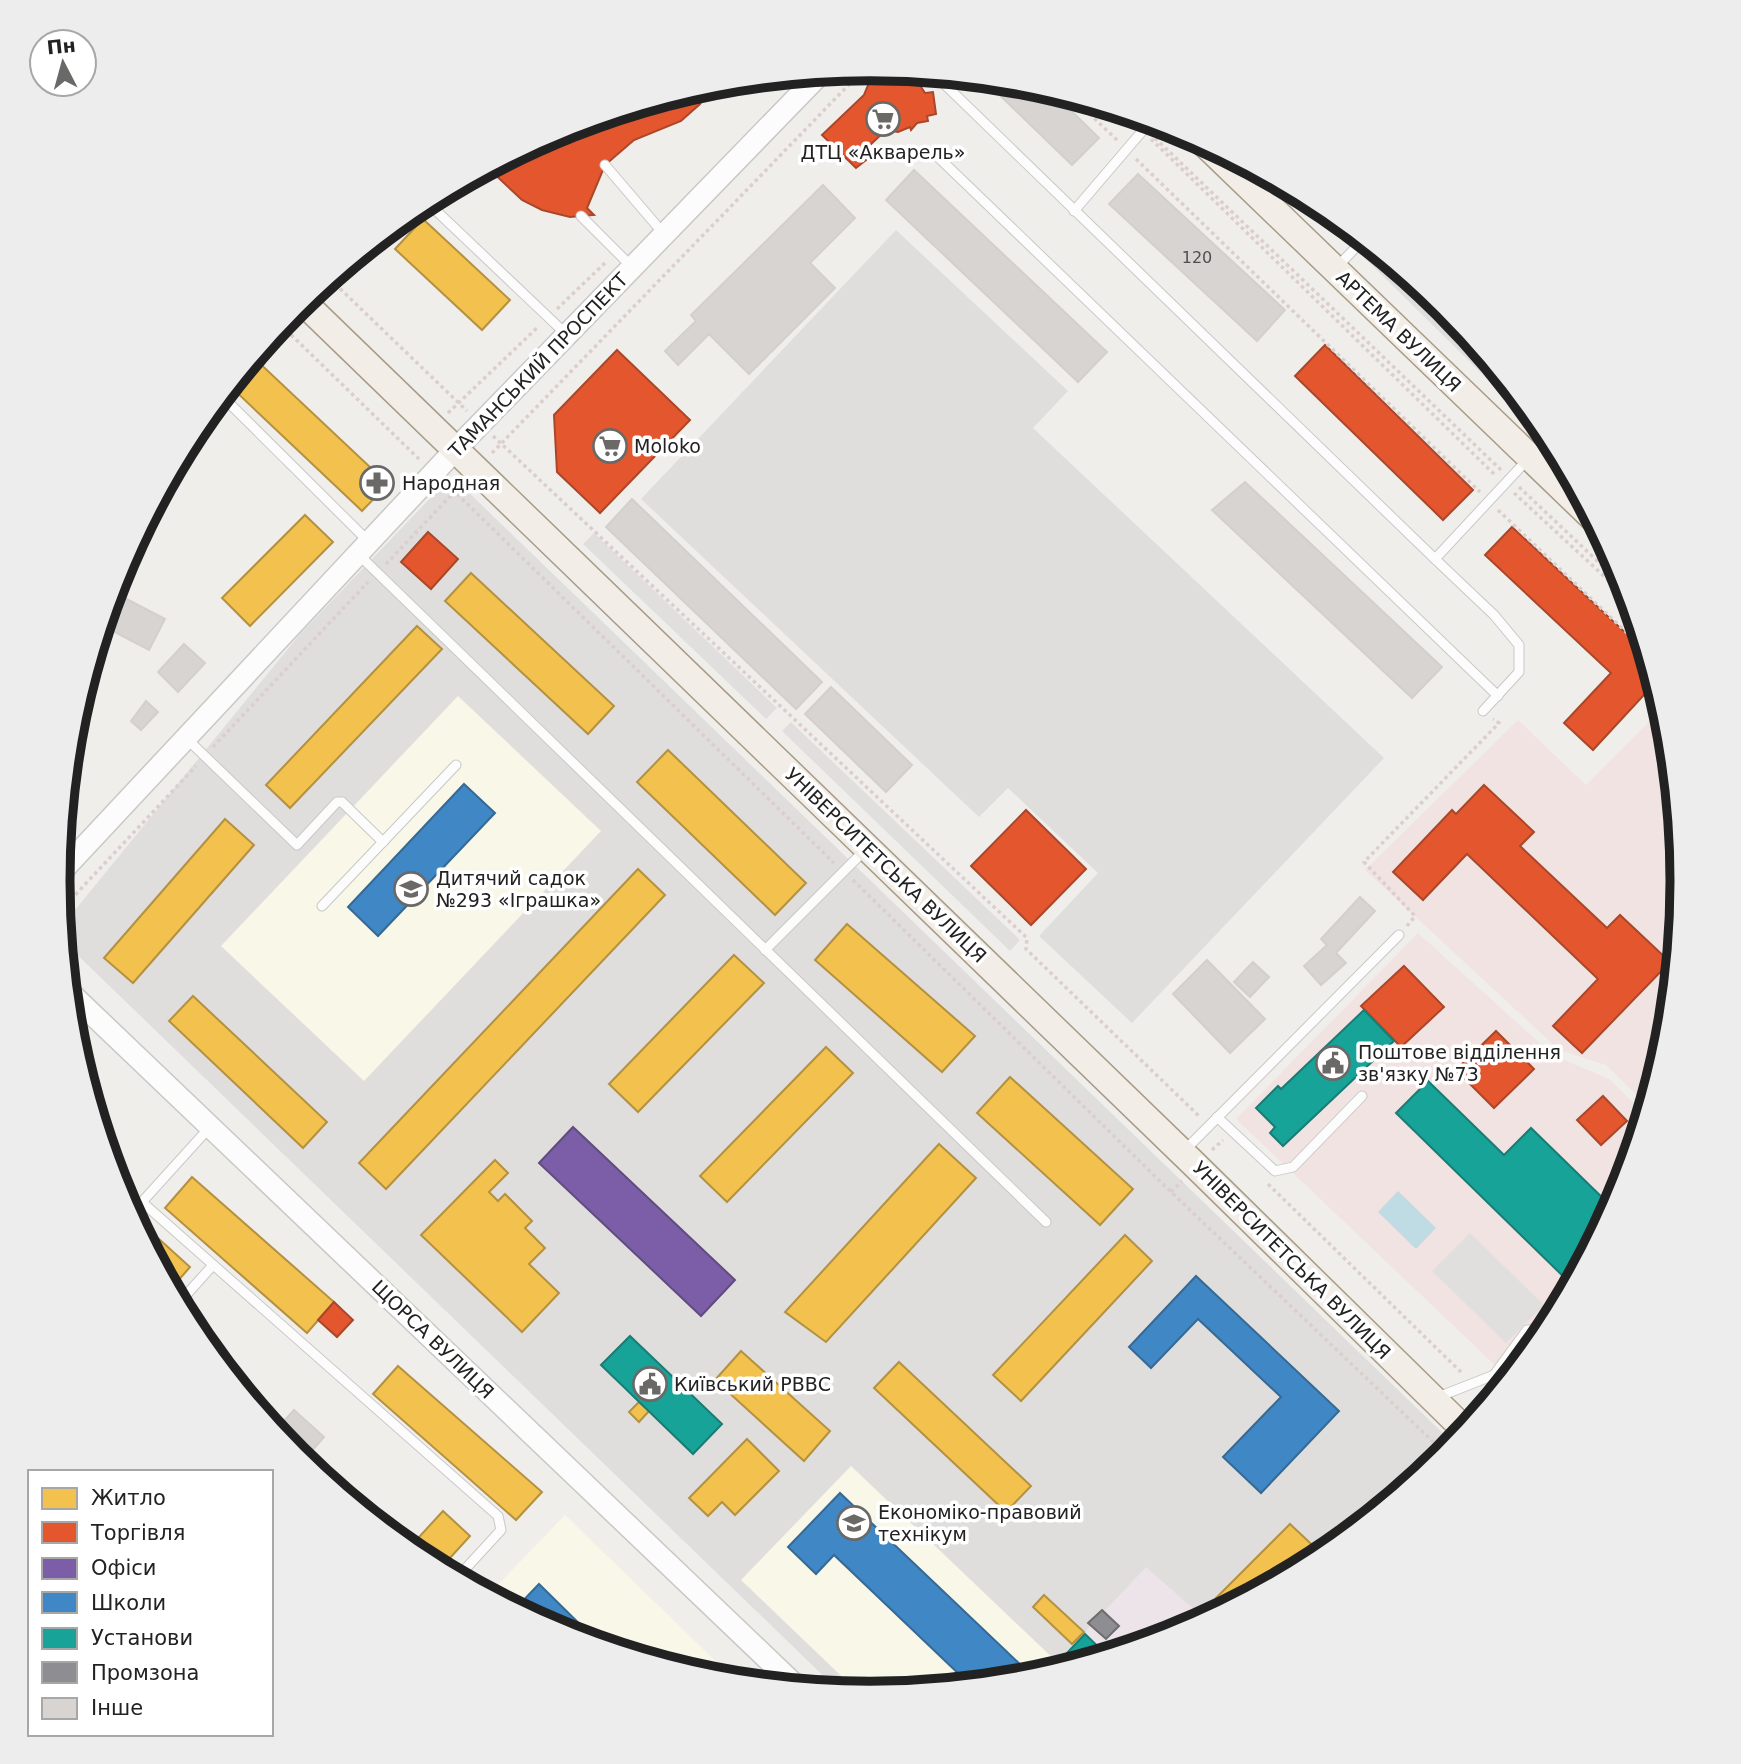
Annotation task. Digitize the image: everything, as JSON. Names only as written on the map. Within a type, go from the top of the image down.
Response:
[{"type":"main road","name":"АРТЕМА ВУЛИЦЯ","points":[[1226,165],[1573,499]]},
{"type":"main road","name":"УНІВЕРСИТЕТСЬКА ВУЛИЦЯ","points":[[311,310],[1182,1152],[1459,1424]]},
{"type":"street","name":"ТАМАНСЬКИЙ ПРОСПЕКТ","points":[[71,861],[456,449],[811,84]]},
{"type":"street","name":"ЩОРСА ВУЛИЦЯ","points":[[79,1002],[787,1678]]},
{"type":"lane","points":[[945,85],[1494,615],[1519,645],[1519,672],[1483,711]]},
{"type":"lane","points":[[1074,211],[1143,130]]},
{"type":"lane","points":[[939,157],[1498,696]]},
{"type":"lane","points":[[605,165],[664,235]]},
{"type":"lane","points":[[436,210],[567,335]]},
{"type":"lane","points":[[581,216],[632,268]]},
{"type":"lane","points":[[1334,269],[1357,246]]},
{"type":"lane","points":[[229,403],[363,548],[765,950],[1045,1222]]},
{"type":"lane","points":[[1435,559],[1530,458]]},
{"type":"lane","points":[[186,738],[297,845],[337,802],[342,802],[383,842]]},
{"type":"lane","points":[[322,906],[456,765]]},
{"type":"lane","points":[[765,950],[868,848]]},
{"type":"lane","points":[[1182,1152],[1399,935]]},
{"type":"lane","points":[[1217,1117],[1275,1171],[1281,1172],[1293,1167],[1362,1097]]},
{"type":"lane","points":[[211,1126],[142,1202],[498,1516],[501,1530],[463,1571]]},
{"type":"lane","points":[[186,1296],[213,1265]]},
{"type":"lane","points":[[1433,1399],[1494,1375],[1527,1330],[1534,1330]]},
{"type":"lane","points":[[1494,1375],[1499,1377]]},
{"type":"path","points":[[1087,112],[1633,639]]},
{"type":"path","points":[[1153,133],[1318,305],[1608,572]]},
{"type":"path","points":[[1153,133],[1613,583]]},
{"type":"path","points":[[409,450],[616,251]]},
{"type":"path","points":[[337,286],[459,404],[1027,938],[1027,949],[1233,1149]]},
{"type":"path","points":[[288,333],[1171,1192],[1438,1447]]},
{"type":"path","points":[[1399,935],[1415,916],[1364,862],[1499,723],[1483,711]]},
{"type":"path","points":[[1263,1179],[1485,1395]]},
{"type":"shaded area","points":[[896,230],[1068,391],[1033,428],[1384,758],[1132,1023],[1039,936],[1098,873],[1008,788],[979,817],[641,499]]},
{"type":"shaded area","points":[[1342,235],[1398,280],[1437,316],[1512,404]]},
{"type":"shaded area","points":[[450,484],[463,487],[1447,1437],[1437,1448],[1358,1517],[1315,1548],[1225,1600],[1177,1622],[1078,1655],[975,1676],[923,1681],[829,1681],[74,951],[71,915],[300,634],[441,487]]},
{"type":"shaded area","points":[[594,533],[777,708],[766,719],[583,544]]},
{"type":"shaded area","name":"Дитячий садок №293 «Іграшка»","points":[[458,696],[601,831],[364,1081],[221,946]]},
{"type":"shaded area","points":[[1654,717],[1664,778],[1671,882],[1664,986],[1656,1038],[1641,1099],[1606,1065],[1559,1050],[1365,870],[1518,720],[1586,785]]},
{"type":"shaded area","points":[[791,722],[1020,940],[1010,951],[782,731]]},
{"type":"shaded area","points":[[1418,933],[1553,1055],[1609,1079],[1638,1108],[1610,1188],[1564,1282],[1519,1350],[1500,1370],[1236,1119]]},
{"type":"shaded area","points":[[1470,1233],[1544,1305],[1506,1343],[1432,1271]]},
{"type":"shaded area","name":"Економіко-правовий технікум","points":[[851,1466],[1055,1660],[975,1676],[923,1681],[847,1682],[741,1580]]},
{"type":"shaded area","points":[[565,1515],[723,1669],[613,1640],[564,1622],[494,1588]]},
{"type":"shaded area","points":[[1146,1567],[1198,1613],[1128,1640],[1059,1660]]},
{"type":"water","points":[[1398,1191],[1436,1228],[1416,1249],[1378,1212]]},
{"type":"building: Житло","points":[[423,219],[510,300],[482,330],[395,249]]},
{"type":"building: Житло","points":[[261,364],[388,484],[362,511],[237,393]]},
{"type":"building: Житло","points":[[305,515],[333,542],[250,626],[222,598]]},
{"type":"building: Житло","points":[[471,573],[614,706],[588,734],[445,601]]},
{"type":"building: Житло","points":[[417,626],[442,649],[290,808],[266,785]]},
{"type":"building: Житло","points":[[668,750],[806,883],[775,915],[637,782]]},
{"type":"building: Житло","points":[[225,819],[254,845],[133,983],[104,958]]},
{"type":"building: Житло","points":[[638,869],[665,895],[386,1189],[359,1163]]},
{"type":"building: Житло","points":[[847,924],[975,1036],[942,1072],[815,960]]},
{"type":"building: Житло","points":[[734,955],[764,983],[638,1112],[609,1084]]},
{"type":"building: Житло","points":[[193,996],[327,1122],[303,1148],[169,1021]]},
{"type":"building: Житло","points":[[826,1047],[853,1073],[727,1202],[700,1176]]},
{"type":"building: Житло","points":[[1010,1077],[1133,1189],[1100,1225],[977,1113]]},
{"type":"building: Житло","points":[[939,1144],[976,1178],[826,1342],[785,1312]]},
{"type":"building: Житло","points":[[495,1160],[508,1173],[489,1192],[498,1201],[505,1194],[532,1221],[525,1228],[545,1248],[529,1264],[559,1293],[522,1332],[421,1235]]},
{"type":"building: Житло","points":[[192,1177],[334,1302],[307,1333],[165,1208]]},
{"type":"building: Житло","points":[[1125,1235],[1152,1261],[1021,1401],[993,1375]]},
{"type":"building: Житло","points":[[159,1239],[190,1267],[177,1282],[177,1282],[156,1242]]},
{"type":"building: Житло","points":[[741,1351],[830,1431],[804,1461],[715,1380]]},
{"type":"building: Житло","points":[[899,1362],[1031,1486],[1006,1512],[874,1388]]},
{"type":"building: Житло","points":[[398,1366],[542,1492],[516,1520],[373,1394]]},
{"type":"building: Житло","points":[[639,1402],[649,1411],[639,1422],[629,1412]]},
{"type":"building: Житло","points":[[747,1439],[779,1471],[735,1515],[722,1502],[708,1516],[689,1498]]},
{"type":"building: Житло","points":[[443,1511],[470,1536],[447,1561],[416,1541]]},
{"type":"building: Житло","points":[[1290,1524],[1315,1548],[1225,1600],[1220,1602],[1216,1598]]},
{"type":"building: Житло","points":[[1044,1595],[1084,1632],[1072,1644],[1033,1607]]},
{"type":"building: Торгівля","name":"ДТЦ «Акварель»","points":[[870,81],[918,83],[925,93],[933,92],[936,114],[927,116],[928,121],[917,123],[911,130],[910,127],[898,132],[886,130],[869,146],[872,149],[863,156],[866,160],[856,168],[822,135],[864,95]]},
{"type":"building: Торгівля","points":[[702,100],[681,121],[634,140],[605,165],[587,208],[594,215],[570,217],[542,210],[522,200],[496,175],[564,142],[613,124]]},
{"type":"building: Торгівля","points":[[1325,345],[1473,490],[1443,520],[1295,376]]},
{"type":"building: Торгівля","name":"Moloko","points":[[617,350],[690,420],[600,513],[557,472],[554,415]]},
{"type":"building: Торгівля","points":[[1512,527],[1634,640],[1648,691],[1593,750],[1564,723],[1611,673],[1485,555]]},
{"type":"building: Торгівля","points":[[428,532],[458,559],[431,589],[401,562]]},
{"type":"building: Торгівля","points":[[1484,785],[1534,832],[1520,846],[1607,928],[1620,915],[1667,959],[1666,966],[1582,1053],[1553,1026],[1598,979],[1467,854],[1423,900],[1393,872],[1452,810],[1456,814]]},
{"type":"building: Торгівля","points":[[1026,810],[1086,869],[1031,925],[971,866]]},
{"type":"building: Торгівля","points":[[1404,966],[1444,1007],[1401,1047],[1361,1006]]},
{"type":"building: Торгівля","points":[[1496,1031],[1534,1069],[1494,1108],[1456,1070]]},
{"type":"building: Торгівля","points":[[1603,1096],[1627,1121],[1601,1145],[1577,1120]]},
{"type":"building: Торгівля","points":[[334,1302],[353,1320],[337,1337],[318,1320]]},
{"type":"building: Офіси","points":[[573,1127],[735,1280],[701,1316],[539,1163]]},
{"type":"building: Школи","points":[[464,784],[495,813],[378,936],[348,907]]},
{"type":"building: Школи","points":[[1196,1276],[1339,1411],[1261,1493],[1223,1457],[1281,1397],[1198,1319],[1151,1368],[1129,1347]]},
{"type":"building: Школи","points":[[840,1493],[1024,1668],[962,1677],[834,1555],[816,1574],[788,1547]]},
{"type":"building: Школи","points":[[539,1584],[586,1630],[564,1622],[521,1602]]},
{"type":"building: Установи","points":[[1364,1010],[1394,1041],[1283,1146],[1270,1133],[1275,1127],[1256,1108],[1278,1086],[1281,1089]]},
{"type":"building: Установи","points":[[1428,1081],[1504,1155],[1531,1128],[1605,1200],[1566,1279],[1396,1113]]},
{"type":"building: Установи","name":"Київський РВВС","points":[[630,1336],[722,1424],[693,1454],[601,1365]]},
{"type":"building: Установи","points":[[1085,1634],[1100,1648],[1078,1655],[1061,1659]]},
{"type":"building: Промзона","points":[[1102,1610],[1119,1626],[1106,1639],[1088,1623]]},
{"type":"building: Інше","points":[[996,92],[1067,106],[1099,138],[1072,165]]},
{"type":"building: Інше","points":[[914,170],[1107,352],[1078,382],[886,200]]},
{"type":"building: Інше","points":[[1138,174],[1285,310],[1257,341],[1109,204]]},
{"type":"building: Інше","points":[[823,185],[855,218],[810,263],[835,288],[749,374],[709,334],[678,365],[665,351],[696,321],[691,315]]},
{"type":"building: Інше","points":[[1245,482],[1442,667],[1412,698],[1212,510]]},
{"type":"building: Інше","points":[[632,499],[822,682],[796,709],[606,527]]},
{"type":"building: Інше","points":[[123,597],[165,619],[149,650],[111,630]]},
{"type":"building: Інше","points":[[184,644],[205,663],[178,692],[158,672]]},
{"type":"building: Інше","points":[[831,687],[912,765],[886,792],[805,714]]},
{"type":"building: Інше","points":[[146,701],[158,712],[141,730],[131,721]]},
{"type":"building: Інше","points":[[1360,897],[1375,911],[1336,953],[1346,963],[1321,985],[1304,966],[1327,945],[1321,939]]},
{"type":"building: Інше","points":[[1207,960],[1265,1019],[1230,1053],[1173,994]]},
{"type":"building: Інше","points":[[1253,962],[1269,977],[1250,997],[1234,982]]},
{"type":"building: Інше","points":[[294,1410],[324,1437],[310,1453],[282,1424]]},
{"type":"place","name":"ДТЦ «Акварель»","points":[[883,119]]},
{"type":"place","name":"Moloko","points":[[610,446]]},
{"type":"place","name":"Народная","points":[[377,483]]},
{"type":"place","name":"Дитячий садок №293 «Іграшка»","points":[[411,889]]},
{"type":"place","name":"Поштове відділення зв'язку №73","points":[[1333,1063]]},
{"type":"place","name":"Київський РВВС","points":[[650,1384]]},
{"type":"place","name":"Економіко-правовий технікум","points":[[854,1523]]}]
